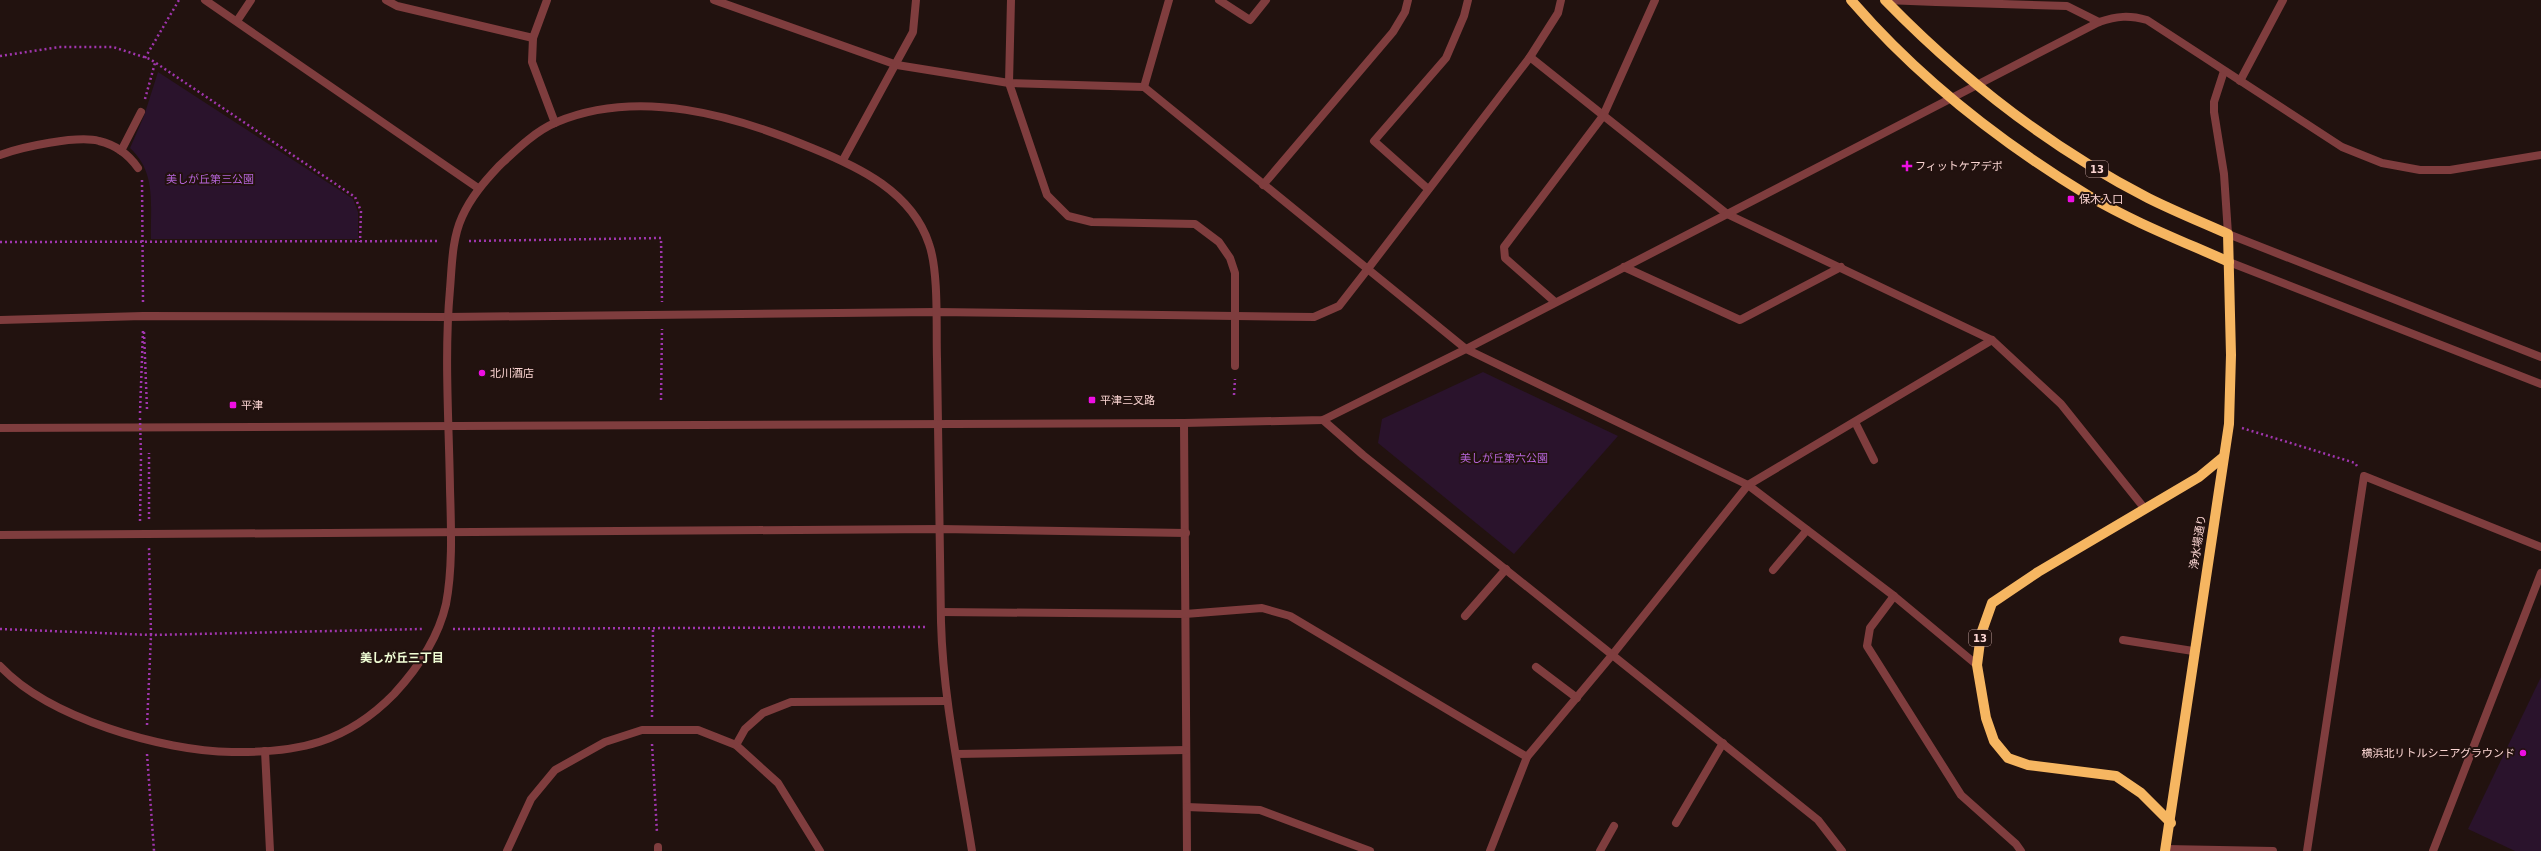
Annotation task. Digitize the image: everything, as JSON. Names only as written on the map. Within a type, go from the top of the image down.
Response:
[{"type":"main road","name":"13","points":[[1851,0],[1889,42],[1950,100],[2002,138],[2089,196],[2138,221],[2229,262]]},
{"type":"main road","name":"13","points":[[1885,0],[1930,45],[1977,87],[2022,121],[2107,175],[2148,198],[2228,234]]},
{"type":"main road","name":"浄水場通り","points":[[2166,850],[2171,823],[2193,650],[2222,458],[2229,424],[2231,355],[2228,234]]},
{"type":"main road","name":"13","points":[[2171,823],[2141,793],[2116,776],[2028,765],[2008,758],[1994,741],[1986,718],[1978,665],[1981,634],[1992,603],[2038,572],[2199,477],[2222,458]]},
{"type":"street","points":[[205,0],[478,188]]},
{"type":"street","points":[[237,21],[251,0]]},
{"type":"street","points":[[386,0],[396,6],[533,38]]},
{"type":"street","points":[[547,0],[533,38],[532,62],[555,123]]},
{"type":"street","points":[[714,0],[896,64],[1009,83],[1144,87],[1367,270],[1466,349],[1748,485],[1894,596],[1978,665]]},
{"type":"street","points":[[843,160],[913,32],[916,0]]},
{"type":"street","points":[[1011,0],[1009,83],[1047,195],[1068,216],[1092,222],[1195,224],[1219,242],[1230,258],[1235,273],[1235,366]]},
{"type":"street","points":[[1144,87],[1169,0]]},
{"type":"street","points":[[1219,0],[1250,20],[1266,0]]},
{"type":"street","points":[[1264,185],[1393,32],[1405,12],[1408,0]]},
{"type":"street","points":[[1428,189],[1374,140],[1446,58],[1464,16],[1468,0]]},
{"type":"street","points":[[0,320],[143,316],[448,318],[662,314],[936,312],[1314,317],[1339,306],[1530,57],[1558,13],[1561,0]]},
{"type":"street","points":[[1555,302],[1505,258],[1504,247],[1603,116],[1655,0]]},
{"type":"street","points":[[1885,0],[2068,3],[2099,22]]},
{"type":"street","points":[[2240,82],[2283,0]]},
{"type":"street","points":[[0,428],[1184,423],[1323,420],[1466,349],[1555,302],[1977,87],[2099,22],[2115,16],[2131,15],[2148,20],[2240,82],[2342,147],[2382,163],[2420,170],[2450,170],[2541,155]]},
{"type":"street","points":[[1530,57],[1727,214],[1992,340],[2061,404],[2145,509]]},
{"type":"street","points":[[2224,71],[2214,102],[2214,112],[2224,174],[2228,234],[2541,357]]},
{"type":"street","points":[[0,666],[17,684],[49,704],[146,740],[225,752],[265,751],[312,746],[342,734],[381,707],[412,674],[430,647],[446,602],[451,533],[448,425],[448,318],[454,241],[462,217],[478,188],[518,147],[555,123],[600,110],[652,107],[704,111],[766,128],[843,160],[873,177],[899,198],[920,222],[931,249],[936,312],[940,424],[941,627],[946,700],[972,851]]},
{"type":"street","points":[[121,151],[141,112]]},
{"type":"street","points":[[0,155],[63,141],[99,140],[129,156],[138,168]]},
{"type":"street","points":[[2229,262],[2541,384]]},
{"type":"street","points":[[1624,267],[1740,320],[1841,267]]},
{"type":"street","points":[[1490,851],[1527,757],[1613,654],[1748,485],[1992,340]]},
{"type":"street","points":[[1323,420],[1818,820],[1842,851]]},
{"type":"street","points":[[1855,422],[1874,460]]},
{"type":"street","points":[[1184,423],[1186,533],[1185,614],[1187,851]]},
{"type":"street","points":[[2307,851],[2364,476],[2541,547]]},
{"type":"street","points":[[0,535],[940,529],[1186,533]]},
{"type":"street","points":[[1773,570],[1807,530]]},
{"type":"street","points":[[1465,616],[1506,569]]},
{"type":"street","points":[[2433,851],[2541,573]]},
{"type":"street","points":[[1894,596],[1870,628],[1868,646],[1961,796],[2016,844],[2021,851]]},
{"type":"street","points":[[941,612],[1185,614],[1262,608],[1290,616],[1527,757]]},
{"type":"street","points":[[2123,640],[2193,650]]},
{"type":"street","points":[[1536,667],[1577,698]]},
{"type":"street","points":[[736,745],[745,729],[763,713],[791,702],[946,700]]},
{"type":"street","points":[[507,851],[531,798],[555,770],[605,742],[642,730],[698,730],[736,745],[778,783],[820,851]]},
{"type":"street","points":[[1676,823],[1722,743]]},
{"type":"street","points":[[956,754],[1186,750]]},
{"type":"street","points":[[265,751],[270,851]]},
{"type":"street","points":[[1187,808],[1260,810],[1370,851]]},
{"type":"street","points":[[1600,851],[1614,826]]},
{"type":"street","points":[[2166,850],[2273,851]]},
{"type":"path","points":[[145,58],[179,0]]},
{"type":"path","points":[[0,56],[59,47],[113,47],[155,63],[355,197],[362,211],[360,242]]},
{"type":"path","points":[[141,112],[155,63]]},
{"type":"path","points":[[138,168],[144,185],[142,241],[143,310]]},
{"type":"path","points":[[0,242],[360,242],[661,238],[661,400]]},
{"type":"path","points":[[140,520],[141,339],[143,327],[147,409]]},
{"type":"path","points":[[2229,424],[2355,463],[2364,476]]},
{"type":"path","points":[[149,526],[150,453]]},
{"type":"path","points":[[149,542],[150,635],[146,740],[154,851]]},
{"type":"path","points":[[0,629],[150,635],[437,629],[941,627]]},
{"type":"path","points":[[653,628],[652,730],[658,849]]},
{"type":"green space","name":"美しが丘第三公園","points":[[158,72],[353,199],[358,212],[358,239],[151,239],[151,202],[148,179],[145,168],[130,148],[144,116]]},
{"type":"green space","name":"美しが丘第六公園","points":[[1483,372],[1618,436],[1514,554],[1378,443],[1382,419]]},
{"type":"green space","name":"横浜北リトルシニアグラウンド","points":[[2541,677],[2541,851],[2515,851],[2468,829]]},
{"type":"place","name":"フィットケアデポ","points":[[1907,166]]},
{"type":"place","name":"保木入口","points":[[2071,199]]},
{"type":"place","name":"北川酒店","points":[[482,373]]},
{"type":"place","name":"平津三叉路","points":[[1092,400]]},
{"type":"place","name":"平津","points":[[233,405]]},
{"type":"place","name":"横浜北リトルシニアグラウンド","points":[[2523,753]]},
{"type":"district","name":"美しが丘三丁目","points":[[402,658]]}]
